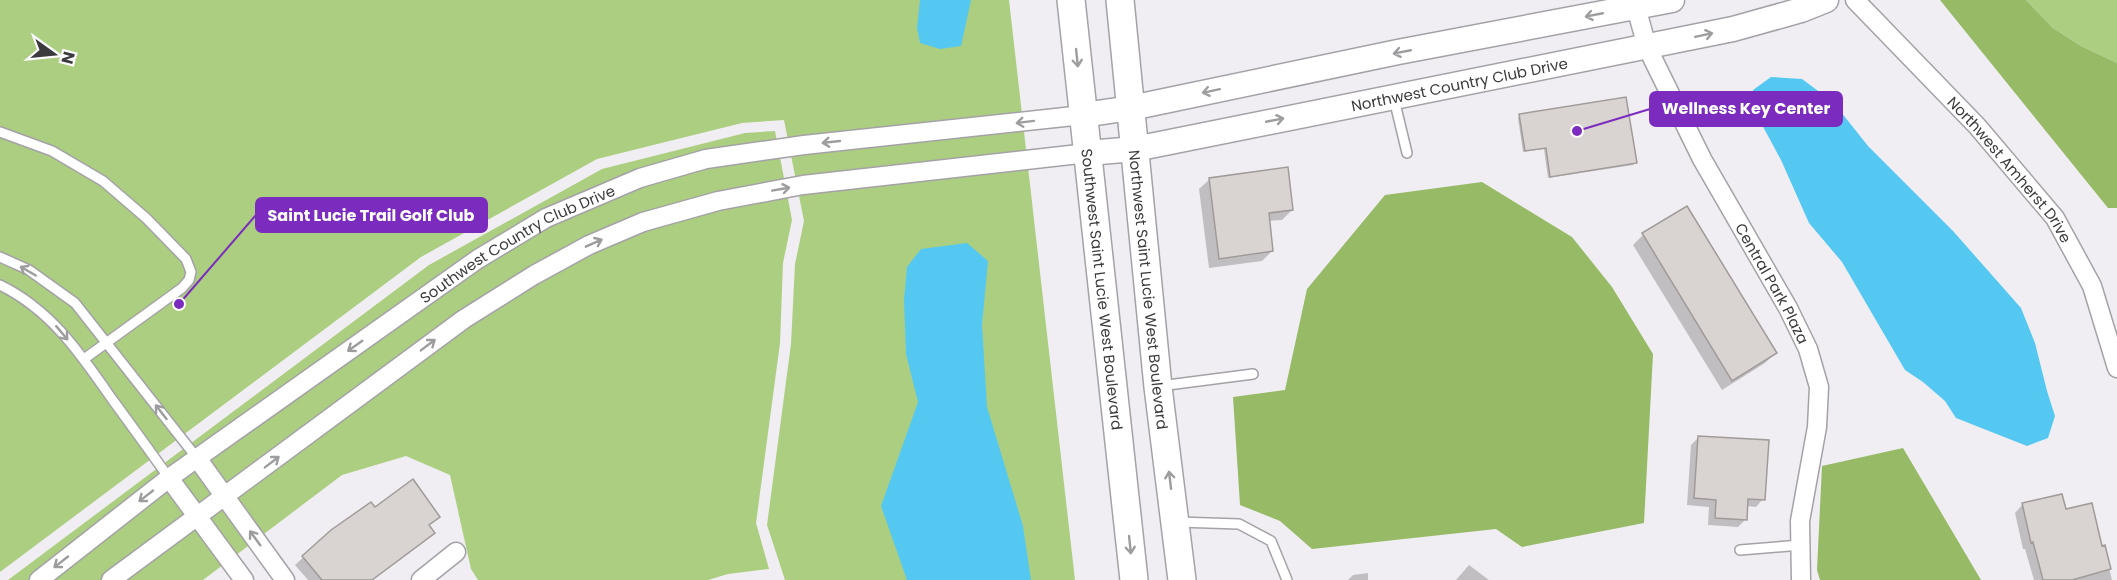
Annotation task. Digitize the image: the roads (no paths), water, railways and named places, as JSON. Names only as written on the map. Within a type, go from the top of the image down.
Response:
[{"type":"main road","name":"Southwest Saint Lucie West Boulevard","points":[[1071,0],[1134,580]]},
{"type":"main road","name":"Northwest Saint Lucie West Boulevard","points":[[1120,0],[1158,387],[1182,580]]},
{"type":"street","points":[[1083,115],[1131,108],[1398,52],[1672,0]]},
{"type":"street","name":"Northwest Country Club Drive","points":[[1088,153],[1135,149],[1647,47],[1733,29],[1801,10],[1826,0]]},
{"type":"street","name":"Northwest Amherst Drive","points":[[1855,0],[1977,126],[2055,218],[2092,286],[2117,367]]},
{"type":"street","name":"Central Park Plaza","points":[[1636,7],[1647,47],[1702,159],[1788,308],[1808,349],[1819,387],[1817,427],[1800,521],[1802,580]]},
{"type":"street","name":"Southwest Country Club Drive","points":[[39,580],[168,478],[478,259],[546,218],[639,178],[706,159],[793,146],[1083,115]]},
{"type":"street","points":[[111,580],[464,318],[580,250],[643,222],[718,201],[803,185],[1088,153]]},
{"type":"street","points":[[197,458],[285,580]]},
{"type":"street","points":[[168,478],[244,580]]},
{"type":"street","points":[[421,580],[456,552]]},
{"type":"lane","points":[[1394,96],[1407,153]]},
{"type":"lane","points":[[0,133],[52,151],[103,181],[146,218],[186,259],[191,272],[189,280],[182,288],[84,359]]},
{"type":"lane","points":[[0,257],[28,270],[75,303],[197,458]]},
{"type":"lane","points":[[0,285],[23,296],[58,327],[84,359],[168,478]]},
{"type":"lane","points":[[1158,387],[1253,374]]},
{"type":"lane","points":[[1176,522],[1239,524],[1271,541],[1287,580]]},
{"type":"lane","points":[[1740,550],[1801,545]]},
{"type":"water","points":[[920,0],[971,0],[961,46],[940,49],[920,43],[917,28]]},
{"type":"water","points":[[1771,77],[1802,79],[1833,102],[1868,146],[1953,231],[2021,308],[2035,343],[2055,416],[2048,438],[2027,446],[1956,418],[1945,401],[1905,370],[1842,262],[1809,223],[1781,160],[1753,108],[1753,90]]},
{"type":"water","points":[[967,243],[988,261],[982,325],[987,407],[1023,526],[1031,580],[907,580],[881,506],[918,402],[906,354],[904,300],[907,267],[921,249]]},
{"type":"place","name":"Wellness Key Center","points":[[1577,131]]},
{"type":"place","name":"Saint Lucie Trail Golf Club","points":[[179,304]]}]
